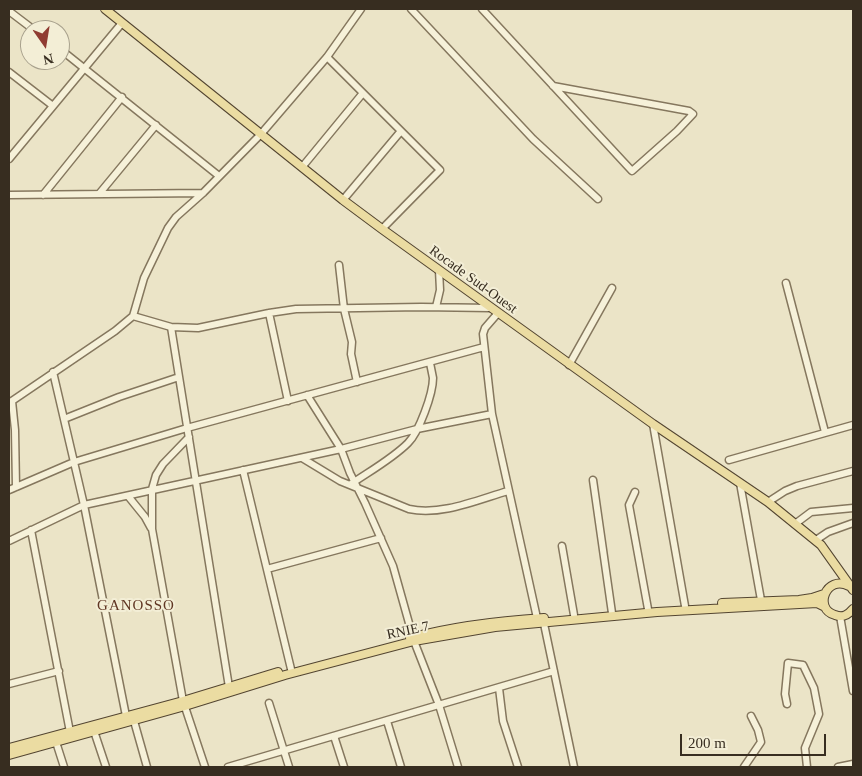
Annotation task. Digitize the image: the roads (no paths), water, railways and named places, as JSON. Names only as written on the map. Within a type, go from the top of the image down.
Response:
[{"type":"main road","name":"Rocade Sud-Ouest","points":[[105,9],[343,200],[569,365],[768,502],[816,540],[852,589]]},
{"type":"main road","points":[[825,607],[824,594],[832,585],[834,573],[832,561]]},
{"type":"main road","points":[[832,585],[842,583],[852,589]]},
{"type":"main road","name":"RNIE 7","points":[[541,620],[574,615],[685,606],[761,600],[806,599],[824,594]]},
{"type":"main road","name":"RNIE 7","points":[[9,755],[414,639],[439,630],[473,624],[510,619],[541,620],[817,603],[833,614],[840,616]]},
{"type":"main road","points":[[840,616],[848,614],[853,610]]},
{"type":"main road","name":"RNIE 7","points":[[184,704],[229,687],[291,669],[414,639]]},
{"type":"main road","name":"RNIE 7","points":[[9,748],[130,719]]},
{"type":"street","points":[[16,487],[15,430],[11,402],[121,327],[133,316],[144,278],[168,228],[176,217],[261,134],[327,57],[361,9]]},
{"type":"street","points":[[411,9],[533,139],[598,199]]},
{"type":"street","points":[[482,9],[553,86],[632,171],[693,114],[689,111],[553,86]]},
{"type":"street","points":[[9,12],[20,20]]},
{"type":"street","points":[[9,160],[122,23]]},
{"type":"street","points":[[70,57],[219,176]]},
{"type":"street","points":[[327,57],[440,170],[382,229]]},
{"type":"street","points":[[9,72],[53,106]]},
{"type":"street","points":[[302,166],[363,93]]},
{"type":"street","points":[[43,195],[122,98]]},
{"type":"street","points":[[99,194],[156,125]]},
{"type":"street","points":[[343,200],[401,131]]},
{"type":"street","points":[[9,195],[202,193]]},
{"type":"street","points":[[339,265],[344,309],[352,342],[351,354],[357,382]]},
{"type":"street","points":[[436,307],[440,290],[439,270]]},
{"type":"street","points":[[786,283],[825,432]]},
{"type":"street","points":[[569,365],[612,288]]},
{"type":"street","points":[[133,316],[171,326],[194,328],[208,327],[269,313],[296,310],[436,307],[491,308]]},
{"type":"street","points":[[269,313],[288,401]]},
{"type":"street","points":[[498,313],[486,328],[483,339],[492,414],[508,491],[554,671],[574,767]]},
{"type":"street","points":[[171,326],[229,687]]},
{"type":"street","points":[[9,490],[74,462],[187,428],[484,347]]},
{"type":"street","points":[[352,484],[408,443],[425,411],[432,386],[433,379],[430,363]]},
{"type":"street","points":[[53,372],[130,719],[147,767]]},
{"type":"street","points":[[64,419],[119,397],[179,377]]},
{"type":"street","points":[[308,395],[341,449],[352,484]]},
{"type":"street","points":[[9,541],[84,505],[302,458],[417,429],[492,414]]},
{"type":"street","points":[[653,424],[685,606]]},
{"type":"street","points":[[729,460],[853,425]]},
{"type":"street","points":[[189,437],[159,469],[152,489],[152,529],[184,704],[205,767]]},
{"type":"street","points":[[302,458],[352,484],[358,490],[393,566],[414,639],[439,705],[458,767]]},
{"type":"street","points":[[243,470],[291,669]]},
{"type":"street","points":[[768,502],[797,486],[853,471]]},
{"type":"street","points":[[593,480],[612,613]]},
{"type":"street","points":[[740,483],[761,600]]},
{"type":"street","points":[[358,490],[409,509],[426,511],[458,505],[508,491]]},
{"type":"street","points":[[635,492],[629,505],[648,609]]},
{"type":"street","points":[[128,496],[152,529]]},
{"type":"street","points":[[795,524],[811,512],[853,508]]},
{"type":"street","points":[[816,540],[828,532],[853,522]]},
{"type":"street","points":[[31,530],[70,732]]},
{"type":"street","points":[[267,569],[381,538]]},
{"type":"street","points":[[562,546],[574,615]]},
{"type":"street","points":[[840,616],[853,691]]},
{"type":"street","points":[[787,704],[785,694],[788,663],[803,665],[814,688],[819,714],[818,720],[804,748],[807,767]]},
{"type":"street","points":[[9,684],[58,671]]},
{"type":"street","points":[[228,767],[554,671]]},
{"type":"street","points":[[499,688],[503,721],[518,767]]},
{"type":"street","points":[[269,703],[289,767]]},
{"type":"street","points":[[744,767],[761,742],[758,730],[751,716]]},
{"type":"street","points":[[387,721],[401,767]]},
{"type":"street","points":[[94,731],[106,767]]},
{"type":"street","points":[[334,736],[344,767]]},
{"type":"street","points":[[56,742],[64,767]]},
{"type":"street","points":[[838,767],[853,764]]},
{"type":"district","name":"GANOSSO","points":[[136,606]]}]
